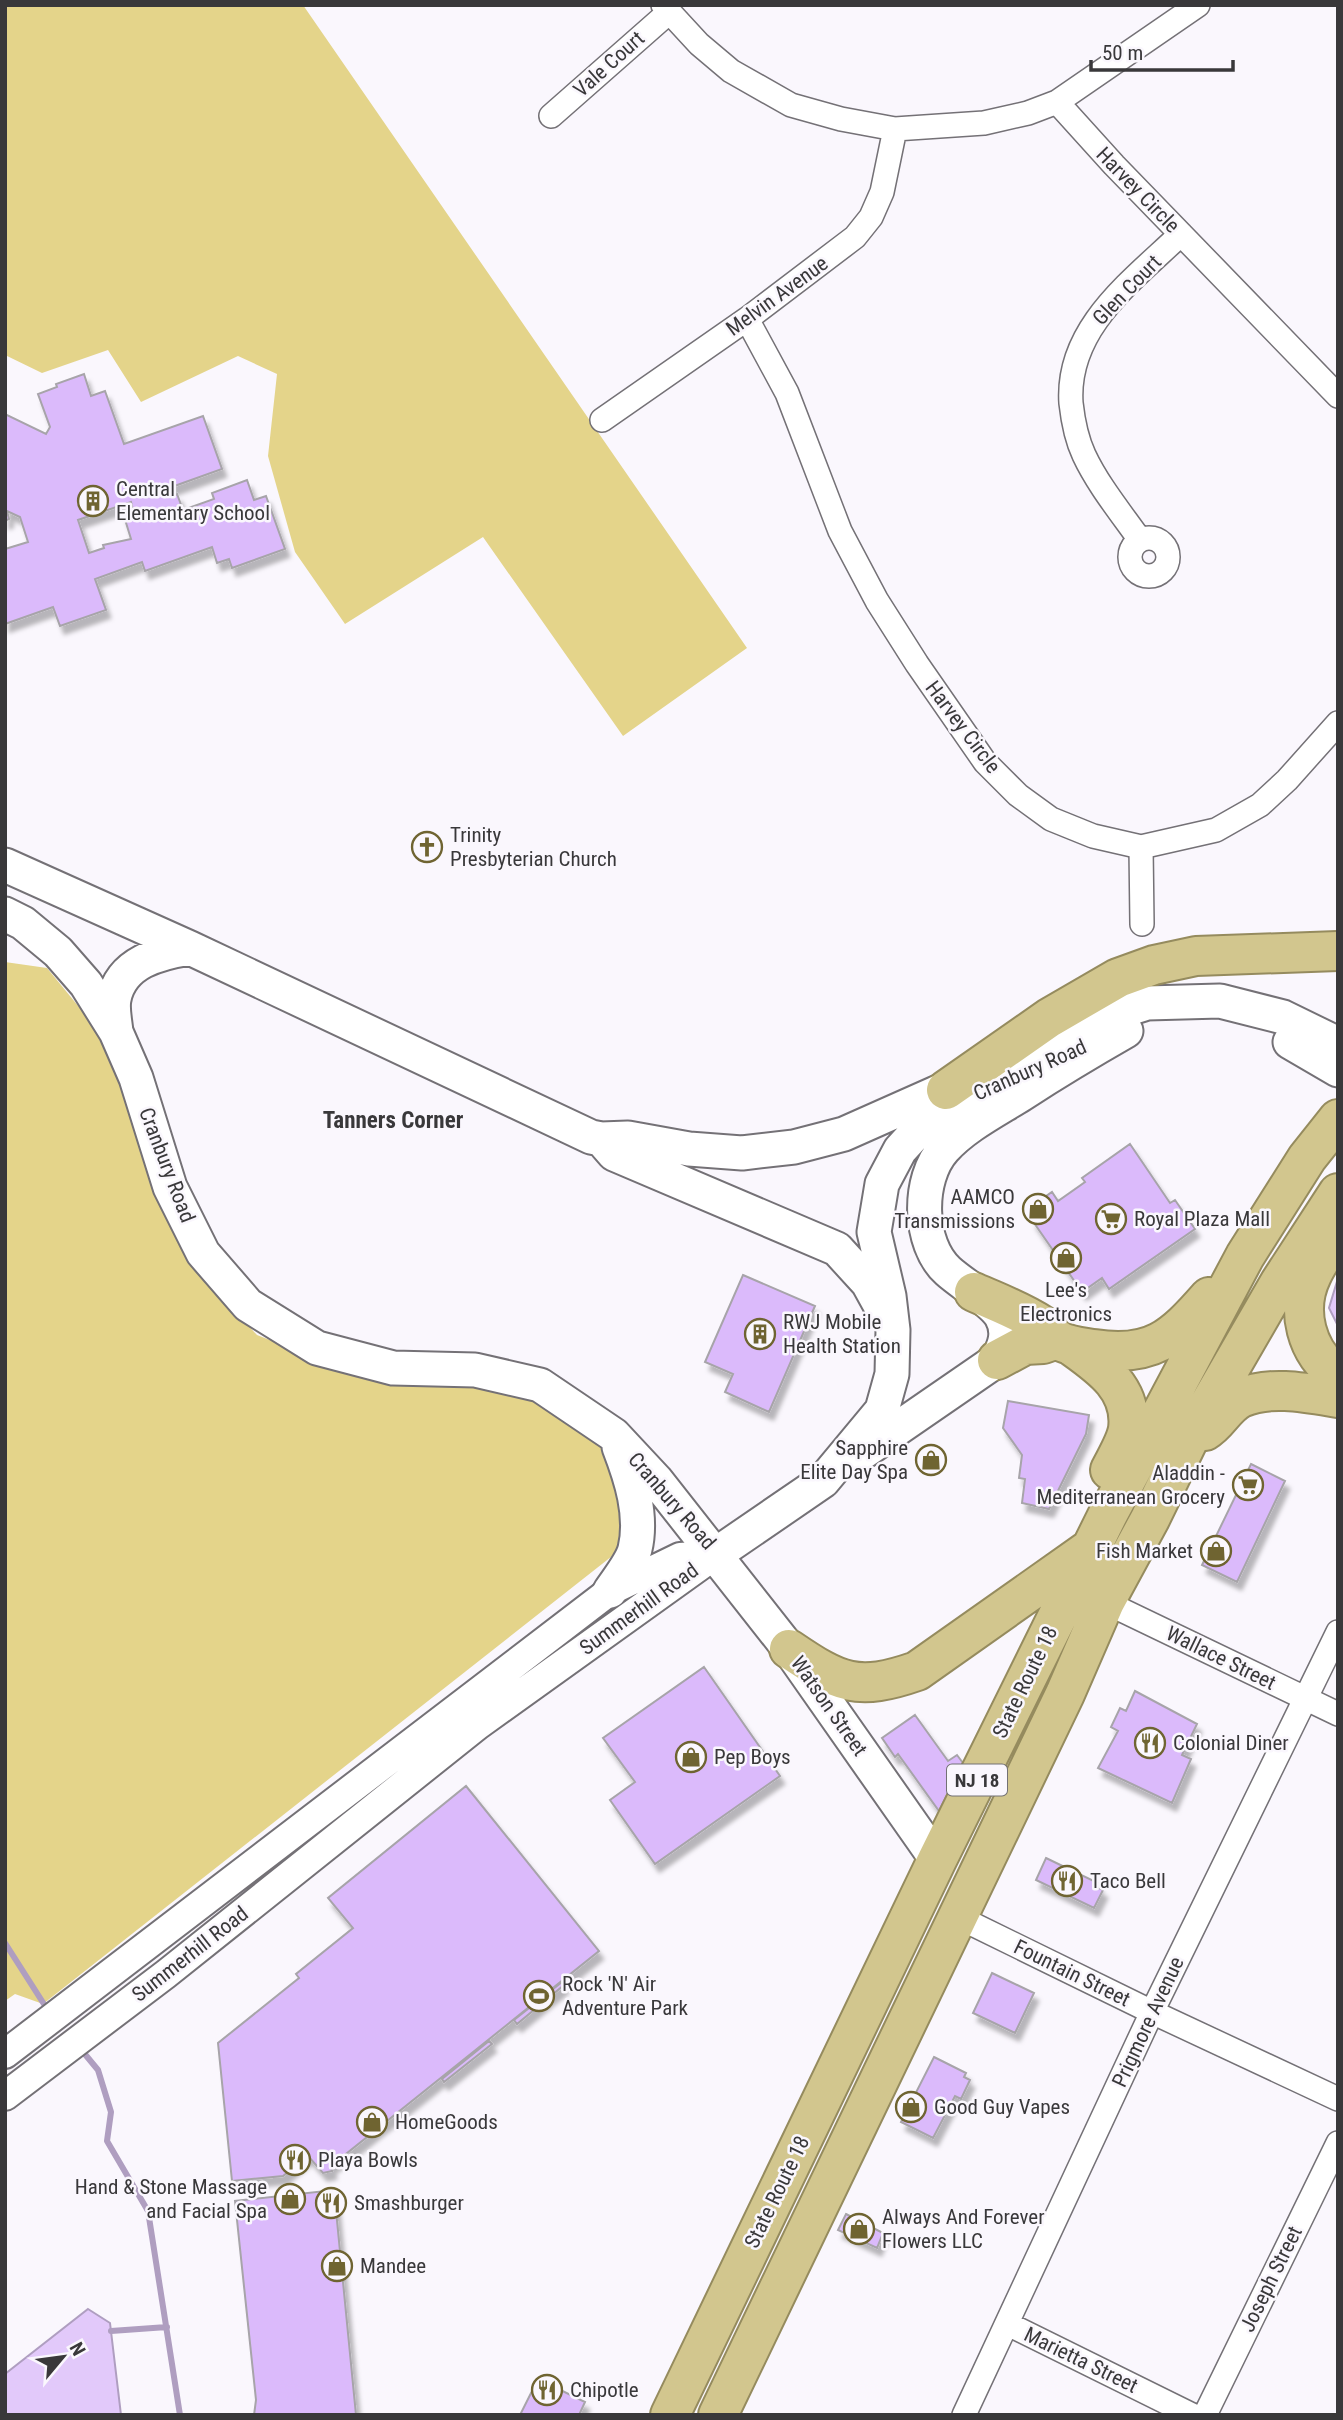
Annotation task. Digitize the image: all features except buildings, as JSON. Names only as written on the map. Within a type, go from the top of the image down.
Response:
[{"type":"highway","points":[[946,1090],[1049,1018],[1118,978],[1142,969],[1196,956],[1338,951]]},
{"type":"highway","name":"State Route 18","points":[[670,2415],[937,1860],[1108,1514],[1245,1256],[1307,1158],[1338,1118]]},
{"type":"highway","name":"State Route 18","points":[[718,2415],[1065,1694],[1105,1602],[1188,1441],[1280,1282],[1338,1193]]},
{"type":"highway","points":[[1338,1231],[1310,1278],[1303,1306],[1304,1325],[1310,1341],[1329,1370],[1338,1375]]},
{"type":"highway","points":[[997,1360],[1025,1345],[1064,1342],[1113,1352],[1144,1349],[1164,1341],[1184,1325],[1245,1256]]},
{"type":"highway","points":[[974,1292],[1043,1326],[1114,1379],[1125,1399],[1128,1430],[1105,1480],[1108,1514]]},
{"type":"highway","points":[[1188,1441],[1210,1429],[1222,1412],[1241,1398],[1268,1391],[1338,1398]]},
{"type":"highway","points":[[789,1649],[825,1674],[857,1683],[887,1682],[916,1671],[1091,1548]]},
{"type":"main road","name":"Cranbury Road","points":[[5,865],[190,948],[591,1137],[601,1139],[628,1138],[688,1149],[743,1153],[794,1147],[844,1134],[946,1090],[1086,1022],[1147,1003],[1220,1002],[1283,1017],[1332,1053]]},
{"type":"main road","name":"Cranbury Road","points":[[5,914],[23,923],[58,952],[86,984],[116,1032],[136,1078],[170,1186],[197,1242],[203,1253],[248,1304],[317,1348],[393,1368],[475,1370],[540,1385],[614,1435],[656,1480],[715,1555],[822,1480],[883,1410],[892,1374],[893,1330],[889,1296],[874,1232],[882,1184],[900,1150],[921,1127],[952,1105],[1070,1050],[1165,1021],[1226,1020],[1332,1053]]},
{"type":"main road","points":[[116,1032],[113,1000],[120,980],[136,964],[165,952],[190,948]]},
{"type":"main road","points":[[822,1480],[997,1360],[1006,1343],[1000,1314],[946,1269],[930,1242],[924,1209],[926,1183],[942,1150],[975,1123],[1077,1058],[1126,1031]]},
{"type":"main road","points":[[601,1139],[614,1154],[837,1249],[869,1283],[893,1330]]},
{"type":"main road","points":[[610,1591],[635,1550],[637,1514],[629,1472],[614,1435]]},
{"type":"main road","name":"Watson Street","points":[[715,1555],[789,1649],[937,1860]]},
{"type":"street","points":[[665,9],[699,44],[732,71],[791,105],[841,120],[895,129],[984,123],[1028,113],[1057,102],[1198,5]]},
{"type":"street","name":"Vale Court","points":[[551,116],[665,9]]},
{"type":"street","name":"Harvey Circle","points":[[1057,102],[1114,165],[1338,396]]},
{"type":"street","name":"Melvin Avenue","points":[[602,420],[747,319],[856,237],[871,217],[882,192],[895,129]]},
{"type":"street","name":"Glen Court","points":[[1140,540],[1102,486],[1084,454],[1073,424],[1072,372],[1089,329],[1109,304],[1181,234]]},
{"type":"street","name":"Harvey Circle","points":[[747,319],[787,393],[840,531],[877,601],[916,664],[985,761],[1018,795],[1051,819],[1093,836],[1141,847],[1216,830],[1260,805],[1311,755],[1338,723]]},
{"type":"street","points":[[1141,847],[1142,924]]},
{"type":"street","name":"Summerhill Road","points":[[5,2054],[610,1591],[680,1557],[715,1555]]},
{"type":"street","name":"Summerhill Road","points":[[5,2096],[166,1974],[478,1725],[715,1555]]},
{"type":"street","name":"Wallace Street","points":[[1105,1602],[1338,1714]]},
{"type":"street","name":"Prigmore Avenue","points":[[964,2415],[1152,2012],[1338,1632]]},
{"type":"street","name":"Fountain Street","points":[[958,1917],[1338,2099]]},
{"type":"street","name":"Joseph Street","points":[[1205,2415],[1338,2143]]},
{"type":"street","name":"Marietta Street","points":[[1008,2324],[1192,2415]]},
{"type":"shaded area","points":[[5,5],[303,5],[747,648],[623,736],[483,537],[345,624],[295,552],[268,456],[277,374],[238,356],[141,402],[108,350],[42,373],[5,355]]},
{"type":"shaded area","points":[[5,962],[47,968],[93,1024],[126,1094],[189,1261],[257,1335],[378,1382],[479,1383],[540,1399],[607,1442],[625,1507],[616,1553],[43,2004],[15,1994],[5,2001]]},
{"type":"shaded area","points":[[1338,1278],[1338,1326],[1329,1308]]},
{"type":"shaded area","points":[[88,2309],[110,2323],[121,2415],[5,2415],[5,2374]]},
{"type":"waterway","points":[[5,1943],[49,2012]]},
{"type":"waterway","points":[[79,2047],[98,2070],[111,2112],[107,2141],[148,2211],[180,2415]]},
{"type":"waterway","points":[[111,2331],[167,2327]]},
{"type":"place","name":"Central Elementary School","points":[[93,501]]},
{"type":"place","name":"Trinity Presbyterian Church","points":[[427,847]]},
{"type":"place","name":"AAMCO Transmissions","points":[[1038,1209]]},
{"type":"place","name":"Royal Plaza Mall","points":[[1111,1219]]},
{"type":"place","name":"Lee's Electronics","points":[[1066,1258]]},
{"type":"place","name":"RWJ Mobile Health Station","points":[[760,1334]]},
{"type":"place","name":"Sapphire Elite Day Spa","points":[[931,1460]]},
{"type":"place","name":"Aladdin - Mediterranean Grocery","points":[[1248,1485]]},
{"type":"place","name":"Fish Market","points":[[1216,1551]]},
{"type":"place","name":"Colonial Diner","points":[[1150,1743]]},
{"type":"place","name":"Pep Boys","points":[[691,1757]]},
{"type":"place","name":"Taco Bell","points":[[1067,1881]]},
{"type":"place","name":"Rock 'N' Air Adventure Park","points":[[539,1996]]},
{"type":"place","name":"Good Guy Vapes","points":[[911,2107]]},
{"type":"place","name":"HomeGoods","points":[[372,2122]]},
{"type":"place","name":"Playa Bowls","points":[[295,2160]]},
{"type":"place","name":"Hand & Stone Massage and Facial Spa","points":[[290,2199]]},
{"type":"place","name":"Smashburger","points":[[331,2203]]},
{"type":"place","name":"Always And Forever Flowers LLC","points":[[859,2229]]},
{"type":"place","name":"Mandee","points":[[337,2266]]},
{"type":"place","name":"Chipotle","points":[[547,2390]]},
{"type":"district","name":"Tanners Corner","points":[[393,1120]]}]
